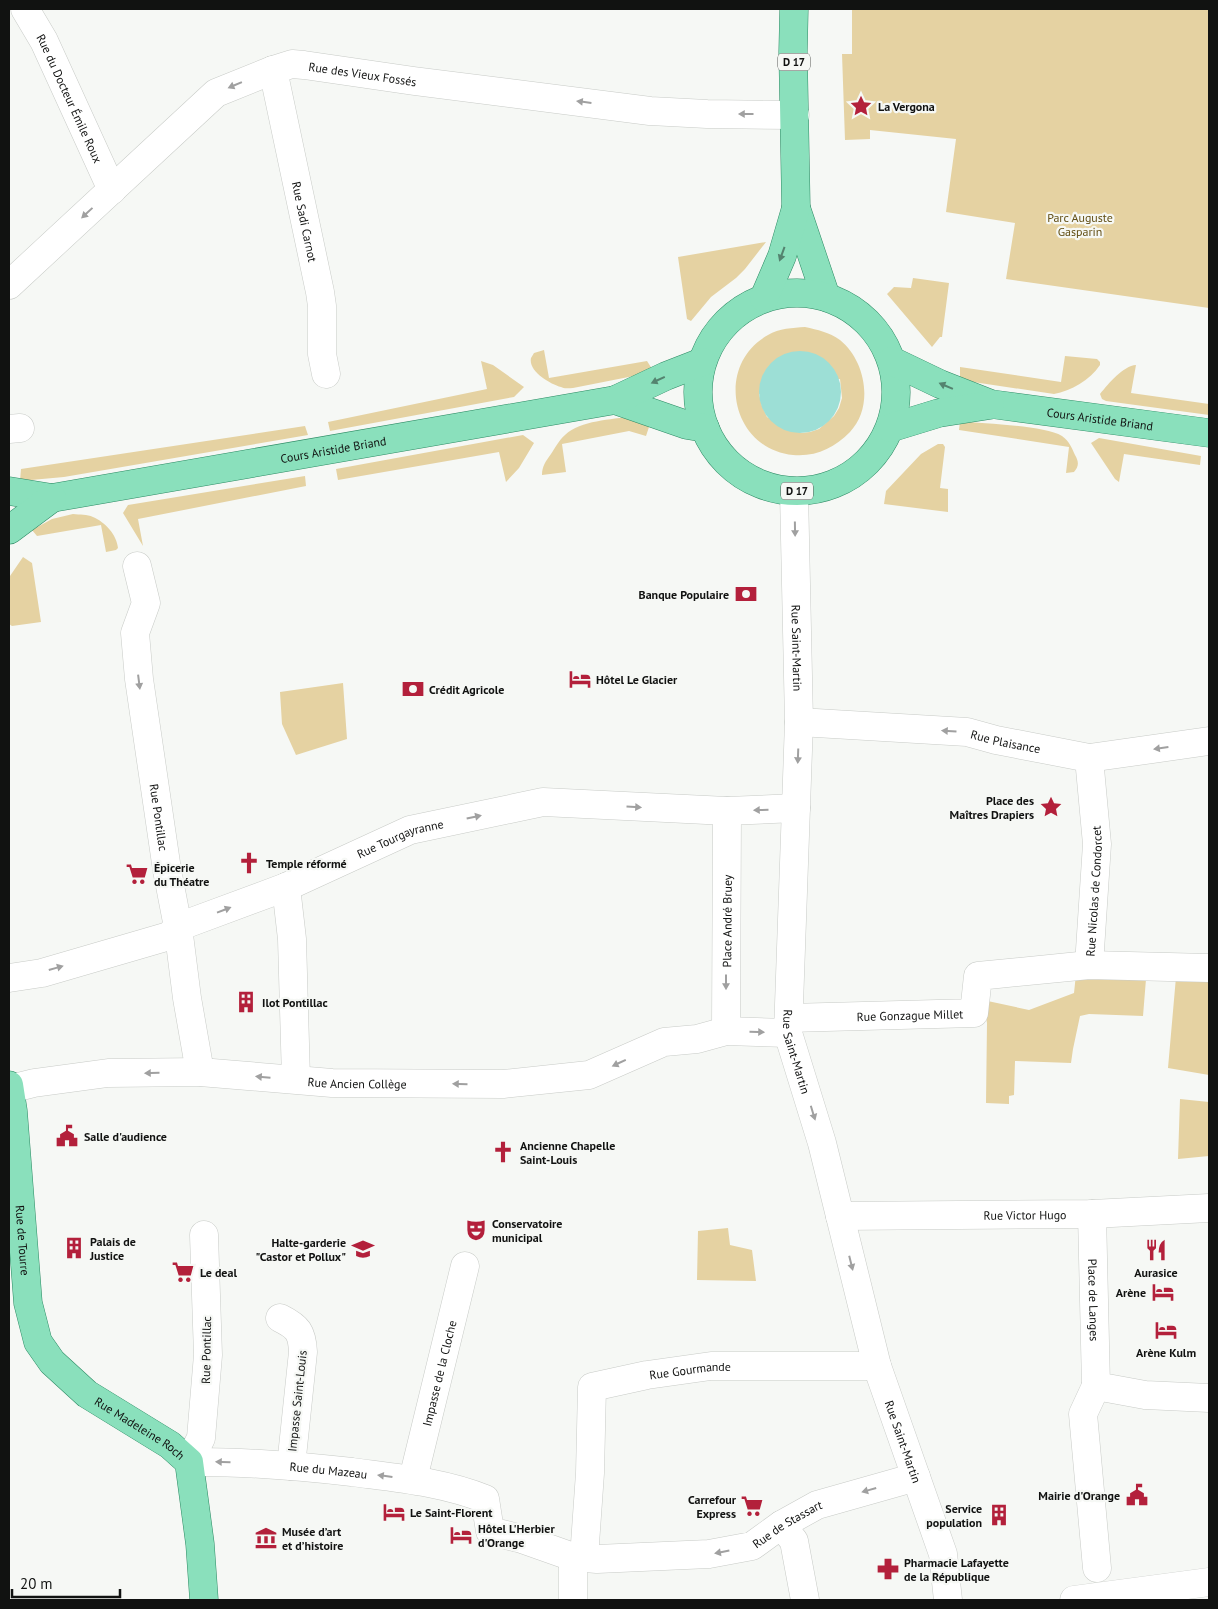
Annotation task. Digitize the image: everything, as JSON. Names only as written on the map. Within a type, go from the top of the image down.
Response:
[{"type":"main road","name":"D 17","points":[[764,298],[782,256],[796,208],[794,9]]},
{"type":"main road","name":"D 17","points":[[796,208],[826,296]]},
{"type":"main road","name":"D 17","points":[[890,428],[879,448],[865,464],[847,478],[827,487],[794,492],[780,490],[756,482],[734,469],[717,451],[705,428],[698,396],[702,362],[716,334],[737,312],[764,298],[795,292],[826,296],[854,311],[877,333],[892,361]]},
{"type":"main road","name":"Cours Aristide Briand","points":[[892,361],[940,384],[991,404],[1209,433]]},
{"type":"main road","points":[[890,428],[895,406],[896,384],[892,361]]},
{"type":"main road","name":"Cours Aristide Briand","points":[[9,491],[52,498],[615,400],[702,362]]},
{"type":"main road","name":"Cours Aristide Briand","points":[[615,400],[686,425],[705,428]]},
{"type":"main road","name":"Cours Aristide Briand","points":[[890,428],[939,413],[991,404]]},
{"type":"main road","name":"Cours Aristide Briand","points":[[9,530],[52,498]]},
{"type":"main road","name":"Rue de Tourre","points":[[9,1087],[13,1111],[28,1303],[38,1342],[52,1362]]},
{"type":"main road","name":"Rue Madeleine Roch","points":[[52,1362],[87,1394],[170,1445],[189,1462],[200,1544],[204,1600]]},
{"type":"street","name":"Rue du Docteur Émile Roux","points":[[25,9],[44,41],[112,190]]},
{"type":"street","name":"Rue des Vieux Fossés","points":[[9,285],[216,93],[292,64],[304,64],[414,81],[650,111],[795,115]]},
{"type":"street","name":"Rue Sadi Carnot","points":[[273,70],[320,292],[322,306],[322,354],[326,374]]},
{"type":"street","name":"Rue Saint-Martin","points":[[794,492],[799,722],[788,1026],[822,1143],[877,1366],[943,1554],[947,1596]]},
{"type":"street","name":"Rue Pontillac","points":[[137,566],[146,603],[135,634],[139,679],[167,870],[178,927],[187,998],[200,1072]]},
{"type":"street","name":"Rue Plaisance","points":[[799,722],[967,732],[996,740],[1089,758],[1209,741]]},
{"type":"street","name":"Rue Nicolas de Condorcet","points":[[1089,758],[1097,844],[1089,965],[1209,968]]},
{"type":"street","name":"Rue Tourgayranne","points":[[9,978],[42,972],[169,936],[178,927],[286,887],[410,830],[543,802],[727,811]]},
{"type":"street","points":[[727,811],[796,808]]},
{"type":"street","name":"Place André Bruey","points":[[726,1031],[727,811]]},
{"type":"street","points":[[286,887],[292,939],[296,1079]]},
{"type":"street","name":"Rue Gonzague Millet","points":[[788,1026],[974,1013],[978,976],[1089,965]]},
{"type":"street","points":[[726,1031],[788,1026]]},
{"type":"street","name":"Rue Ancien Collège","points":[[9,1087],[108,1073],[200,1072],[332,1082],[503,1084],[590,1075],[664,1042],[697,1039],[726,1031]]},
{"type":"street","name":"Rue Victor Hugo","points":[[840,1216],[1092,1214],[1209,1208]]},
{"type":"street","name":"Place de Langes","points":[[1092,1214],[1096,1386],[1083,1414],[1097,1568]]},
{"type":"street","name":"Rue Pontillac","points":[[189,1462],[201,1438],[208,1355],[205,1246]]},
{"type":"street","name":"Impasse de la Cloche","points":[[413,1479],[465,1266]]},
{"type":"street","name":"Impasse Saint-Louis","points":[[280,1318],[292,1324],[298,1330],[304,1352],[291,1466]]},
{"type":"street","name":"Rue Gourmande","points":[[582,1561],[590,1473],[592,1387],[647,1375],[711,1366],[877,1366]]},
{"type":"street","points":[[1096,1386],[1145,1395],[1209,1398]]},
{"type":"street","name":"Rue du Mazeau","points":[[189,1462],[220,1461],[291,1466],[413,1479],[467,1492],[486,1499],[490,1531],[522,1538],[582,1561]]},
{"type":"street","name":"Rue de Stassart","points":[[582,1561],[709,1554],[752,1546],[781,1525],[817,1505],[916,1477]]},
{"type":"street","points":[[781,1525],[794,1541],[798,1571],[806,1600]]},
{"type":"street","points":[[573,1600],[582,1561]]},
{"type":"street","points":[[1074,1600],[1204,1588]]},
{"type":"green space","name":"Parc Auguste Gasparin","points":[[852,9],[1209,9],[1209,308],[1006,279],[1015,223],[946,212],[956,139],[870,130],[870,139],[845,140],[842,54],[852,54]]},
{"type":"green space","points":[[766,242],[736,278],[711,297],[691,321],[687,319],[678,257]]},
{"type":"green space","points":[[913,278],[949,283],[942,337],[932,347],[887,294],[894,287],[911,288]]},
{"type":"green space","points":[[805,327],[832,335],[849,349],[861,372],[864,384],[864,397],[858,422],[838,443],[817,453],[793,455],[772,449],[755,438],[744,422],[737,404],[736,385],[740,366],[751,349],[772,333]],"holes":[[[840,379],[842,398],[834,416],[819,429],[801,433],[767,417],[759,394]]]},
{"type":"green space","points":[[544,350],[549,378],[647,361],[654,372],[573,388],[564,388],[546,380],[533,368],[531,358],[534,353]]},
{"type":"green space","points":[[1065,356],[1097,359],[1100,365],[1080,384],[1054,394],[960,380],[960,367],[1061,382]]},
{"type":"green space","points":[[481,361],[493,365],[524,387],[514,397],[330,431],[328,422],[487,389]]},
{"type":"green space","points":[[1136,365],[1131,393],[1209,404],[1209,415],[1102,399],[1100,394],[1112,380],[1126,368]]},
{"type":"green space","points":[[632,416],[650,424],[646,436],[629,431],[562,444],[566,472],[542,475],[545,464],[557,444],[572,430],[588,423]]},
{"type":"green space","points":[[960,421],[1028,427],[1053,432],[1067,440],[1077,460],[1077,468],[1074,472],[1066,473],[1069,447],[959,430]]},
{"type":"green space","points":[[305,426],[308,435],[64,477],[20,481],[21,469]]},
{"type":"green space","points":[[523,435],[534,443],[519,468],[506,482],[499,452],[338,480],[336,469]]},
{"type":"green space","points":[[1099,438],[1201,456],[1200,465],[1124,454],[1119,482],[1091,443]]},
{"type":"green space","points":[[938,444],[943,444],[945,447],[940,488],[948,489],[948,512],[884,504],[886,491],[921,454]]},
{"type":"green space","points":[[305,476],[306,486],[138,519],[143,546],[123,513],[128,505]]},
{"type":"green space","points":[[73,514],[91,516],[102,522],[113,534],[118,548],[106,552],[101,525],[37,536],[32,530],[52,519]]},
{"type":"green space","points":[[23,557],[32,563],[41,622],[12,626],[9,624],[9,581],[10,576]]},
{"type":"green space","points":[[343,683],[347,739],[296,755],[282,724],[280,692]]},
{"type":"green space","points":[[1076,974],[1146,979],[1143,1016],[1089,1014],[1080,1016],[1071,1063],[1015,1061],[1014,1095],[1009,1096],[1009,1104],[986,1103],[987,1023],[983,1000],[1029,1010],[1074,993]]},
{"type":"green space","points":[[1176,977],[1209,979],[1209,1075],[1168,1068]]},
{"type":"green space","points":[[1180,1099],[1209,1102],[1209,1156],[1178,1159]]},
{"type":"green space","points":[[728,1228],[730,1245],[752,1250],[756,1281],[697,1280],[698,1231]]},
{"type":"water","points":[[800,351],[816,354],[829,363],[838,376],[841,392],[838,408],[829,421],[816,430],[800,433],[784,430],[771,421],[762,408],[759,392],[762,376],[771,363],[784,354]]},
{"type":"place","name":"La Vergona","points":[[861,106]]},
{"type":"place","name":"Banque Populaire","points":[[746,594]]},
{"type":"place","name":"Hôtel Le Glacier","points":[[580,679]]},
{"type":"place","name":"Crédit Agricole","points":[[413,689]]},
{"type":"place","name":"Place des Maîtres Drapiers","points":[[1051,807]]},
{"type":"place","name":"Temple réformé","points":[[249,863]]},
{"type":"place","name":"Épicerie du Théatre","points":[[137,874]]},
{"type":"place","name":"Ilot Pontillac","points":[[246,1002]]},
{"type":"place","name":"Salle d'audience","points":[[67,1136]]},
{"type":"place","name":"Ancienne Chapelle Saint-Louis","points":[[503,1152]]},
{"type":"place","name":"Conservatoire municipal","points":[[476,1230]]},
{"type":"place","name":"Palais de Justice","points":[[74,1248]]},
{"type":"place","name":"Halte-garderie \"Castor et Pollux\"","points":[[363,1249]]},
{"type":"place","name":"Aurasice","points":[[1156,1250]]},
{"type":"place","name":"Le deal","points":[[183,1272]]},
{"type":"place","name":"Arène","points":[[1163,1292]]},
{"type":"place","name":"Arène Kulm","points":[[1166,1330]]},
{"type":"place","name":"Mairie d'Orange","points":[[1137,1495]]},
{"type":"place","name":"Carrefour Express","points":[[752,1506]]},
{"type":"place","name":"Le Saint-Florent","points":[[394,1512]]},
{"type":"place","name":"Service population","points":[[999,1515]]},
{"type":"place","name":"Hôtel L'Herbier d'Orange","points":[[461,1535]]},
{"type":"place","name":"Musée d’art et d’histoire","points":[[266,1538]]},
{"type":"place","name":"Pharmacie Lafayette de la République","points":[[888,1569]]}]
